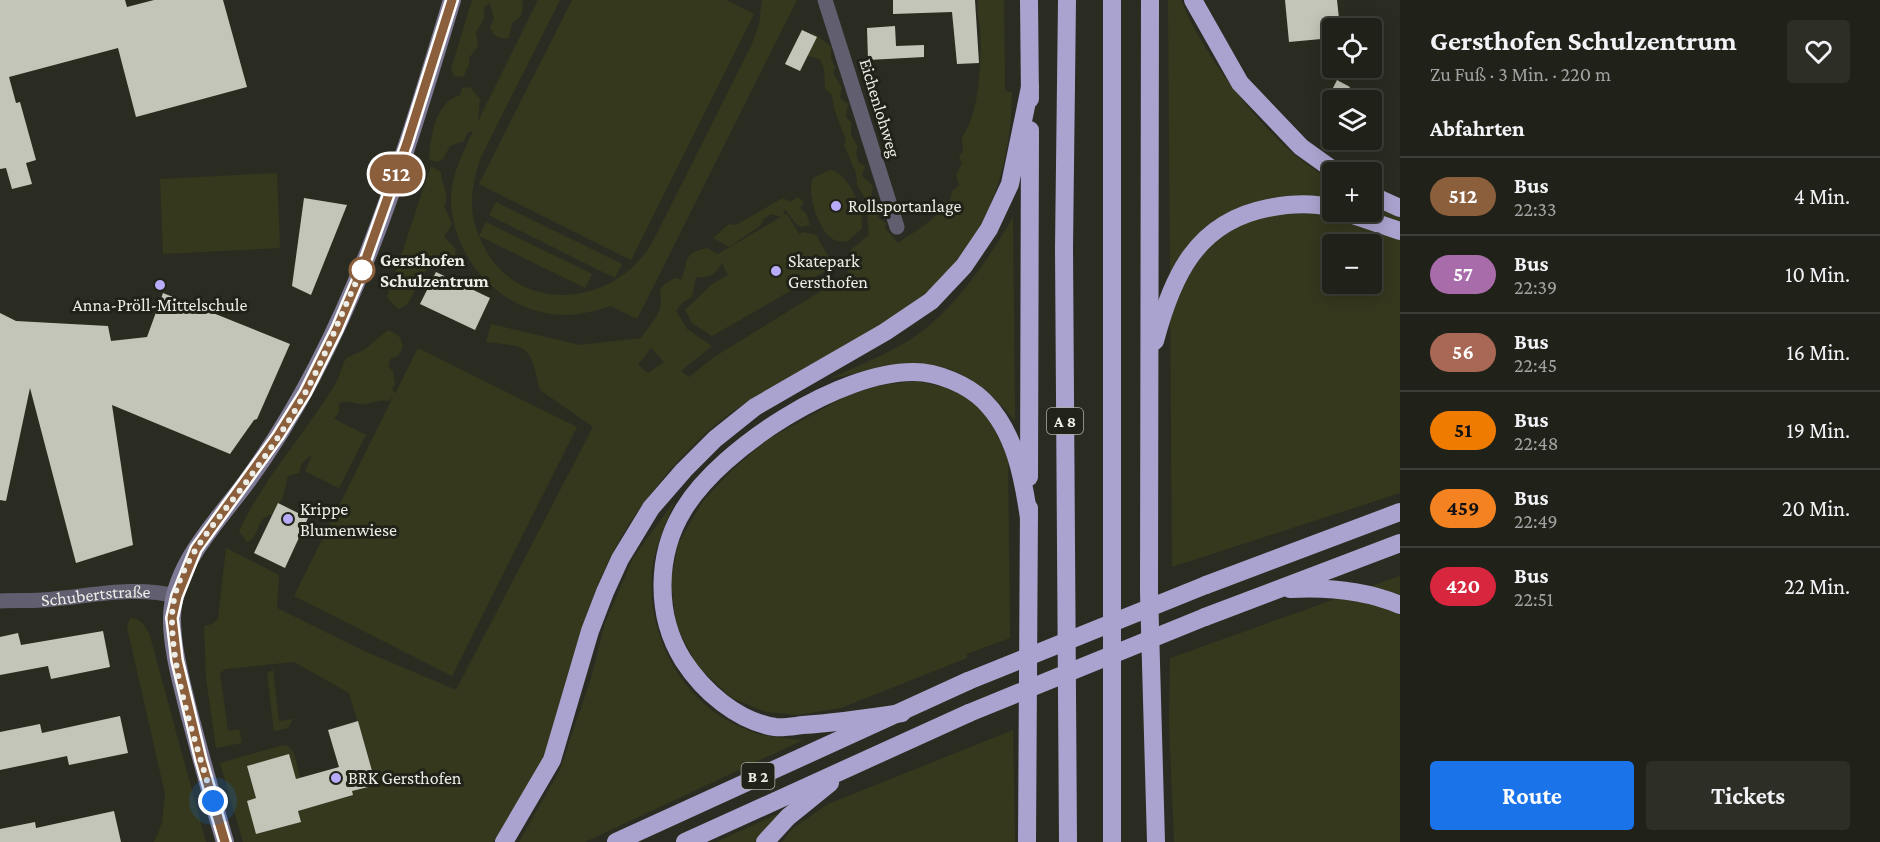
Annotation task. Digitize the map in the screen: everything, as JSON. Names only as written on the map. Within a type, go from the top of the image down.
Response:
[{"type":"highway","points":[[1027,842],[1029,0]]},
{"type":"highway","name":"A 8","points":[[1066,0],[1064,248],[1068,842]]},
{"type":"highway","points":[[1112,0],[1112,842]]},
{"type":"highway","points":[[1150,0],[1148,366],[1153,795],[1156,842]]},
{"type":"highway","points":[[1193,0],[1240,83],[1300,147],[1322,162]]},
{"type":"highway","points":[[504,842],[552,760],[590,631],[605,592],[620,559],[651,508],[692,462],[755,407],[931,301],[964,266],[989,229],[1010,183],[1030,87]]},
{"type":"highway","points":[[1382,200],[1400,208]]},
{"type":"highway","points":[[1148,366],[1176,280],[1194,250],[1217,227],[1254,211],[1286,205],[1322,205]]},
{"type":"highway","points":[[1373,222],[1400,231]]},
{"type":"highway","points":[[902,713],[827,724],[775,727],[732,711],[697,682],[672,642],[661,598],[665,552],[684,509],[718,468],[761,434],[818,398],[844,386],[878,376],[916,371],[952,380],[984,401],[1006,431],[1014,450],[1029,518]]},
{"type":"highway","points":[[1337,534],[1400,504]]},
{"type":"highway","points":[[1337,534],[1400,512]]},
{"type":"highway","name":"B 2","points":[[616,842],[968,681],[1337,534]]},
{"type":"highway","points":[[1273,589],[1400,543]]},
{"type":"highway","points":[[1273,589],[1323,587],[1376,596],[1400,605]]},
{"type":"highway","name":"B 2","points":[[685,842],[969,713],[1273,589]]},
{"type":"highway","points":[[765,842],[788,816],[851,766]]},
{"type":"highway","points":[[1153,795],[1163,842]]},
{"type":"street","name":"Schubertstraße","points":[[0,601],[42,600],[123,591],[154,591],[177,596],[196,549],[278,436],[305,393],[337,329],[362,270],[407,143],[452,0]]},
{"type":"street","name":"Eichenlohweg","points":[[825,0],[897,227]]},
{"type":"street","points":[[177,596],[172,618],[177,660],[201,760],[225,842]]},
{"type":"green space","points":[[472,0],[522,0],[522,10],[518,19],[512,23],[509,38],[502,38],[497,37],[490,27],[494,19],[490,3],[484,7],[484,19],[476,32],[478,46],[469,58],[469,65],[463,77],[454,76],[451,69]]},
{"type":"green space","points":[[538,0],[560,0],[481,157],[472,196],[473,216],[479,236],[494,262],[513,280],[537,291],[562,295],[587,292],[612,282],[634,266],[652,243],[752,44],[759,24],[762,0],[797,0],[637,319],[611,306],[582,313],[552,314],[512,301],[495,289],[467,257],[458,238],[453,217],[452,187],[459,162],[473,131],[468,132],[464,141],[450,146],[443,159],[436,162],[429,159],[433,130],[445,105],[460,95],[462,88],[470,87],[480,99],[478,121]]},
{"type":"green space","points":[[572,0],[726,0],[754,14],[631,260],[479,184]]},
{"type":"green space","points":[[978,0],[1004,0],[1005,91],[1012,92],[1008,144],[1002,169],[995,193],[973,238],[959,260],[922,302],[748,401],[725,417],[693,445],[655,489],[630,523],[604,571],[576,648],[540,769],[527,794],[497,838],[493,842],[243,842],[220,763],[287,745],[294,753],[300,778],[296,779],[288,755],[247,767],[256,798],[247,801],[257,834],[300,822],[297,809],[352,796],[352,791],[376,784],[349,693],[294,662],[226,669],[220,673],[228,731],[239,729],[242,743],[216,748],[206,678],[204,626],[218,619],[226,548],[279,575],[277,608],[362,650],[456,690],[593,427],[540,390],[533,364],[526,351],[512,345],[486,342],[491,324],[580,345],[641,338],[658,313],[663,286],[675,278],[681,280],[689,256],[707,248],[718,254],[781,217],[772,214],[764,218],[760,226],[729,247],[713,238],[729,224],[736,225],[783,198],[790,202],[798,197],[804,202],[800,208],[806,213],[810,225],[802,227],[796,224],[785,209],[783,215],[787,214],[799,234],[804,232],[816,235],[834,266],[712,336],[692,323],[685,310],[712,284],[728,275],[722,263],[712,275],[696,277],[692,297],[683,302],[676,311],[687,329],[712,346],[681,371],[689,377],[714,357],[847,275],[851,250],[869,235],[866,200],[857,185],[856,173],[844,145],[846,139],[835,112],[832,95],[825,89],[824,69],[820,59],[808,56],[805,50],[808,35],[814,33],[831,47],[831,58],[835,67],[833,73],[842,88],[840,98],[848,104],[846,117],[851,122],[851,135],[858,147],[856,152],[858,162],[865,166],[862,176],[873,186],[871,199],[879,204],[878,218],[886,223],[885,228],[898,243],[918,230],[938,213],[944,202],[950,200],[952,191],[959,185],[956,175],[962,163],[959,157],[963,151],[962,137],[973,114],[980,69],[981,40],[977,11]],"holes":[[[651,348],[664,362],[648,373],[638,365]]]},
{"type":"green space","points":[[1168,0],[1181,0],[1213,60],[1257,117],[1288,149],[1322,175],[1322,222],[1382,222],[1382,209],[1400,218],[1400,493],[1172,567]]},
{"type":"green space","points":[[431,166],[441,172],[446,193],[444,206],[452,224],[444,237],[456,249],[454,259],[429,265],[407,305],[398,309],[387,297]]},
{"type":"green space","name":"Rollsportanlage","points":[[830,170],[837,173],[849,185],[861,212],[862,228],[848,241],[834,240],[830,237],[821,226],[814,209],[811,191],[813,178]]},
{"type":"green space","points":[[277,173],[280,248],[163,254],[160,179]]},
{"type":"green space","points":[[496,202],[622,264],[615,278],[489,215]]},
{"type":"green space","points":[[1013,217],[1015,421],[972,380],[951,370],[931,365],[886,367],[829,379],[908,341],[931,324],[976,274]]},
{"type":"green space","points":[[486,222],[592,274],[585,288],[479,236]]},
{"type":"green space","points":[[388,330],[399,336],[403,346],[398,356],[391,358],[388,366],[393,371],[395,385],[392,388],[395,394],[418,348],[577,427],[452,676],[294,596],[393,397],[389,401],[363,404],[339,403],[339,412],[334,419],[366,435],[339,488],[305,471],[312,455],[302,463],[299,473],[288,476],[283,497],[273,514],[260,523],[252,539],[247,542],[239,531],[273,473],[336,383],[346,358],[364,350]]},
{"type":"green space","points":[[917,381],[948,388],[965,396],[986,414],[1008,456],[1010,638],[967,654],[967,658],[841,708],[798,715],[766,712],[732,698],[698,667],[676,626],[671,580],[678,544],[703,501],[729,473],[765,441],[846,396],[881,385]]},
{"type":"green space","points":[[674,502],[655,554],[652,571],[655,620],[662,643],[673,665],[703,703],[723,718],[759,734],[803,740],[585,842],[519,842],[560,770],[591,678],[605,623],[633,558]]},
{"type":"green space","points":[[1400,576],[1400,842],[1174,842],[1169,725],[1170,658]]},
{"type":"green space","points":[[130,618],[140,621],[150,636],[206,842],[154,842],[162,823],[165,794],[127,627]]},
{"type":"green space","points":[[273,670],[279,721],[293,719],[288,728],[274,731],[267,673]]},
{"type":"green space","points":[[1013,730],[1015,842],[782,842],[792,829],[828,804]]},
{"type":"green space","points":[[782,812],[756,842],[716,842]]},
{"type":"building","points":[[0,0],[125,0],[127,7],[154,0],[223,0],[247,87],[136,117],[118,48],[9,77],[16,103],[20,102],[36,160],[26,163],[32,184],[12,189],[6,168],[0,169]]},
{"type":"building","points":[[893,0],[975,0],[979,63],[957,64],[952,12],[893,14]]},
{"type":"building","points":[[1285,0],[1337,0],[1339,18],[1322,18],[1322,39],[1289,42]]},
{"type":"building","points":[[895,26],[896,46],[924,45],[924,57],[868,60],[867,28]]},
{"type":"building","points":[[802,30],[817,37],[800,71],[785,64]]},
{"type":"building","points":[[1337,80],[1350,87],[1348,90],[1332,90]]},
{"type":"building","points":[[304,198],[347,205],[311,295],[292,286]]},
{"type":"building","points":[[436,272],[490,298],[475,330],[420,304]]},
{"type":"building","points":[[163,293],[290,344],[257,419],[230,454],[112,405],[133,545],[76,563],[30,388],[6,501],[0,500],[0,313],[16,321],[108,326],[111,341],[147,337]]},
{"type":"building","points":[[278,503],[308,518],[285,568],[254,553]]},
{"type":"building","points":[[103,631],[110,667],[51,679],[48,666],[0,675],[0,637],[18,633],[21,645]]},
{"type":"building","points":[[120,716],[128,753],[69,765],[67,756],[0,770],[0,732],[40,724],[42,733]]},
{"type":"building","name":"BRK Gersthofen","points":[[358,721],[376,785],[352,791],[353,795],[298,811],[301,822],[256,834],[247,801],[256,798],[247,766],[289,754],[296,779],[339,767],[328,730]]},
{"type":"building","points":[[114,811],[121,842],[0,842],[0,829],[35,822],[36,828]]},
{"type":"bus line","name":"512","points":[[225,842],[201,760],[177,660],[172,618],[177,596],[187,565],[196,549],[278,436],[305,393],[337,329],[362,270],[407,143],[452,0]]},
{"type":"place","name":"Rollsportanlage","points":[[836,206]]},
{"type":"place","name":"Gersthofen Schulzentrum","points":[[362,270]]},
{"type":"place","name":"Skatepark Gersthofen","points":[[776,271]]},
{"type":"place","name":"Anna-Pröll-Mittelschule","points":[[160,285]]},
{"type":"place","name":"Krippe Blumenwiese","points":[[288,519]]},
{"type":"place","name":"BRK Gersthofen","points":[[336,778]]},
{"type":"route","points":[[213,801],[177,660],[172,618],[177,596],[187,565],[196,549],[248,480],[305,393],[337,329],[362,270]]}]
